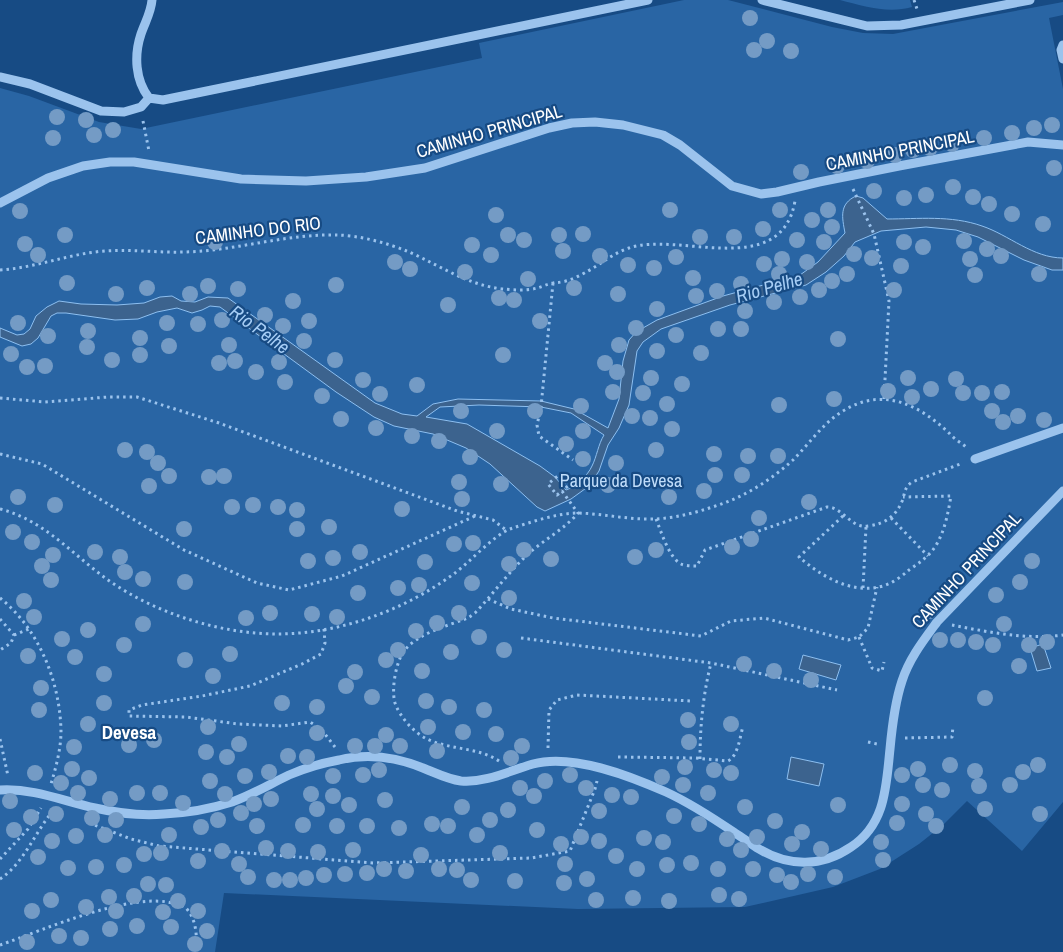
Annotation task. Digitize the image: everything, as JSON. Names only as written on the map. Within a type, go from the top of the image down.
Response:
[{"type":"lane","points":[[152,0],[148,18],[141,34],[137,56],[137,71],[143,90],[149,98],[162,100],[648,0]]},
{"type":"lane","points":[[762,0],[867,26],[884,27],[1030,0]]},
{"type":"lane","points":[[1063,45],[1061,50],[1063,59]]},
{"type":"lane","points":[[0,77],[30,84],[101,111],[124,112],[141,107],[149,98]]},
{"type":"lane","name":"CAMINHO PRINCIPAL","points":[[0,203],[48,178],[83,166],[110,162],[134,162],[241,179],[306,181],[366,177],[425,168],[549,128],[572,123],[595,122],[623,125],[663,135],[680,145],[732,186],[760,194],[1028,142],[1063,145]]},
{"type":"lane","points":[[975,459],[1063,428]]},
{"type":"lane","name":"CAMINHO PRINCIPAL","points":[[5,790],[48,794],[94,808],[121,813],[161,815],[195,811],[232,802],[257,792],[292,774],[343,758],[376,756],[401,760],[447,779],[465,781],[484,780],[547,761],[564,760],[599,768],[667,793],[703,812],[759,849],[779,858],[802,863],[821,861],[852,846],[865,834],[883,803],[902,682],[918,646],[937,622],[1063,491]]},
{"type":"path","points":[[914,0],[916,9]]},
{"type":"path","points":[[141,107],[147,142]]},
{"type":"path","name":"CAMINHO DO RIO","points":[[0,270],[14,269],[75,254],[106,250],[184,252],[228,248],[297,237],[337,235],[382,242],[409,252],[480,286],[505,289],[536,289],[586,272],[621,252],[642,245],[717,248],[743,247],[761,243],[773,238],[782,231],[790,220],[795,199],[794,188]]},
{"type":"path","points":[[856,196],[874,234],[889,301],[884,399]]},
{"type":"path","points":[[552,282],[541,402],[537,425],[539,436],[573,460]]},
{"type":"path","points":[[0,398],[45,402],[108,396],[137,397],[219,423],[457,511],[493,520],[506,530]]},
{"type":"path","points":[[0,510],[11,512],[55,536],[109,581],[144,602],[183,618],[248,632],[278,634],[324,630],[369,618],[410,601],[452,575],[506,530],[578,513],[656,519],[690,514],[742,496],[792,461],[831,420],[844,410],[862,403],[884,399],[907,403],[924,412],[965,446],[975,459],[912,482],[906,487],[899,509],[891,518],[881,524],[866,527],[856,524],[833,508],[827,508],[705,550],[697,566],[681,564],[675,558],[665,542],[656,519]]},
{"type":"path","points":[[0,454],[42,464],[184,550],[257,583],[289,590],[342,576],[475,515]]},
{"type":"path","points":[[559,475],[568,486],[562,491],[558,495],[548,484],[559,475]]},
{"type":"path","points":[[562,491],[578,513]]},
{"type":"path","points":[[843,516],[799,557],[824,576],[843,584],[863,588],[883,586],[898,578],[928,556],[936,546],[945,526],[951,496],[903,497]]},
{"type":"path","points":[[497,759],[475,751],[439,744],[425,738],[404,720],[395,702],[396,668],[404,652],[417,639],[468,618],[488,599],[526,556],[545,539],[574,519],[578,513]]},
{"type":"path","points":[[891,518],[928,556]]},
{"type":"path","points":[[863,588],[866,527]]},
{"type":"path","points":[[488,599],[511,609],[553,618],[701,636],[731,621],[764,618],[848,640],[859,637],[868,628],[877,587]]},
{"type":"path","points":[[0,598],[9,605],[29,629],[40,649],[53,678],[59,704],[61,732],[57,764],[48,794],[28,829],[0,859]]},
{"type":"path","points":[[0,619],[14,635]]},
{"type":"path","points":[[937,622],[998,634],[1063,635]]},
{"type":"path","points":[[0,650],[11,643],[14,635],[29,629]]},
{"type":"path","points":[[324,630],[326,643],[321,654],[302,664],[250,686],[202,696],[142,705],[129,710],[129,716],[186,717],[238,724],[282,726],[310,722],[321,729],[343,758]]},
{"type":"path","points":[[859,637],[872,668],[882,671],[884,662]]},
{"type":"path","points":[[521,638],[711,663],[837,690]]},
{"type":"path","points":[[700,758],[700,730],[706,683],[711,663]]},
{"type":"path","points":[[547,761],[549,710],[557,700],[577,695],[691,701]]},
{"type":"path","points":[[616,757],[700,758],[728,761],[732,759],[743,726]]},
{"type":"path","points":[[892,738],[952,737],[953,726]]},
{"type":"path","points":[[0,739],[6,766],[5,790]]},
{"type":"path","points":[[82,820],[131,839],[159,846],[373,863],[532,858],[570,851],[595,789],[599,768]]},
{"type":"path","points":[[0,879],[22,857],[44,821],[52,812],[59,814]]},
{"type":"path","points":[[0,945],[80,916],[137,901],[166,900],[185,907],[192,917],[197,934],[196,952]]},
{"type":"green space","name":"Parque da Devesa","points":[[684,0],[728,0],[832,27],[863,33],[893,34],[1063,2],[1063,15],[1049,18],[1063,89],[1063,802],[1022,851],[967,801],[943,825],[919,844],[880,869],[833,887],[745,907],[578,909],[224,893],[215,952],[0,952],[0,88],[29,96],[99,122],[141,129],[482,58],[479,43]]},
{"type":"green space","points":[[840,0],[910,0],[912,7],[894,10],[867,7]]},
{"type":"water","name":"Rio Pelhe","points":[[856,196],[863,198],[887,219],[946,219],[982,226],[1041,254],[1063,258],[1063,270],[1052,270],[1024,260],[978,237],[956,230],[926,227],[881,231],[855,242],[844,256],[826,272],[806,285],[730,305],[661,329],[643,342],[637,351],[629,405],[619,428],[608,445],[599,471],[589,486],[571,499],[545,511],[537,507],[490,464],[466,448],[433,434],[394,426],[374,417],[336,392],[220,307],[210,306],[192,313],[177,308],[157,312],[138,319],[115,320],[57,313],[51,316],[38,338],[31,344],[22,346],[0,337],[0,328],[17,335],[24,334],[30,329],[36,316],[47,307],[59,301],[117,305],[144,303],[160,297],[172,296],[181,301],[195,302],[208,297],[228,298],[375,403],[402,414],[417,416],[433,404],[458,399],[541,401],[574,409],[608,428],[619,399],[623,361],[629,340],[636,332],[657,320],[723,296],[800,275],[818,262],[845,233],[843,212],[844,207]],"holes":[[[479,405],[541,407],[571,413],[604,435],[588,473],[578,483],[566,490],[555,477],[540,466],[467,424],[426,417],[440,407]]]},
{"type":"water","points":[[1043,644],[1051,668],[1037,671],[1030,648]]},
{"type":"water","points":[[803,655],[841,665],[836,680],[799,669]]},
{"type":"water","points":[[791,757],[824,764],[819,786],[787,779]]},
{"type":"district","name":"Devesa","points":[[129,732]]}]
